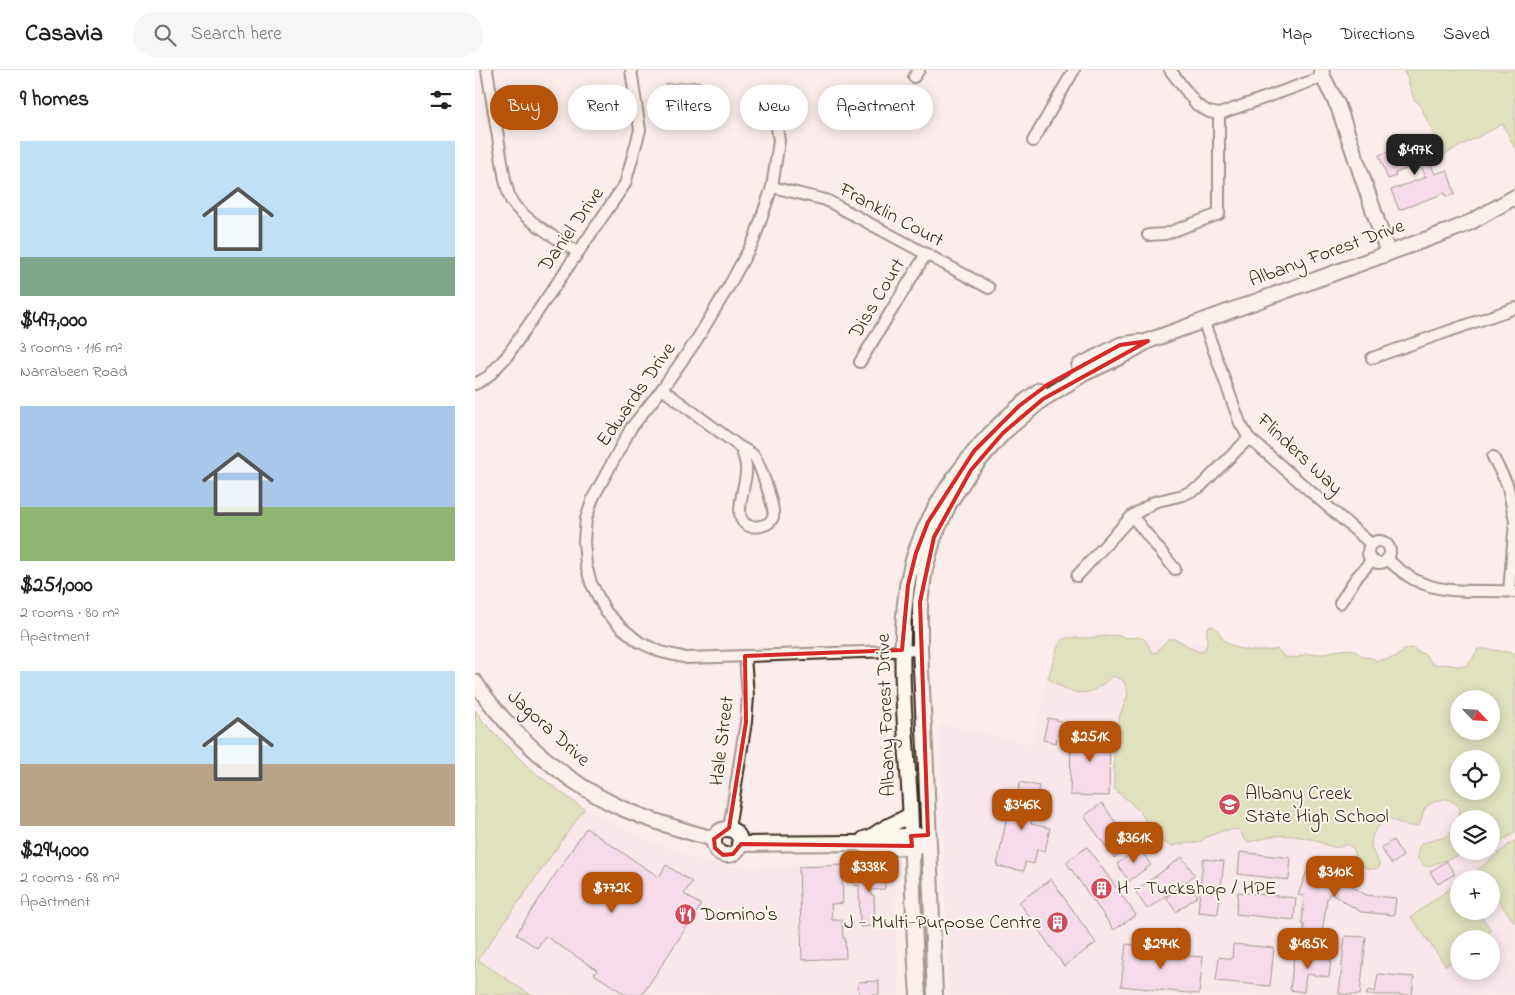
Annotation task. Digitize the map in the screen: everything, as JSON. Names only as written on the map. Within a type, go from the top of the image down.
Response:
[{"type":"street","points":[[487,70],[508,193],[521,213],[577,252]]},
{"type":"street","name":"Daniel Drive","points":[[475,384],[488,377],[507,356],[625,184],[640,130],[631,70]]},
{"type":"street","points":[[1033,141],[1074,70]]},
{"type":"street","points":[[1170,70],[1197,105],[1209,112],[1219,114],[1322,74],[1338,106],[1388,253]]},
{"type":"street","points":[[1149,235],[1165,234],[1219,214],[1219,114]]},
{"type":"street","name":"Edwards Drive","points":[[778,130],[779,141],[772,187],[753,240],[729,286],[696,341],[631,428],[593,498],[586,519],[584,541],[586,565],[591,583],[607,612],[639,642],[661,652],[687,658],[920,650]]},
{"type":"street","name":"Franklin Court","points":[[772,187],[826,200],[989,288]]},
{"type":"street","name":"Albany Forest Drive","points":[[918,995],[902,650],[908,586],[916,553],[933,514],[955,477],[975,451],[1019,406],[1047,385],[1120,345],[1149,340],[1471,222],[1515,197]]},
{"type":"street","name":"Diss Court","points":[[860,362],[926,254]]},
{"type":"street","points":[[1372,358],[1515,308]]},
{"type":"street","name":"Flinders Way","points":[[1203,320],[1240,423],[1249,438],[1371,544]]},
{"type":"street","name":"Albany Forest Drive","points":[[935,995],[920,650],[920,602],[925,569],[934,537],[951,502],[971,470],[1003,433],[1043,399],[1083,374],[1123,356],[1149,340]]},
{"type":"street","points":[[662,388],[740,447],[753,454],[759,464],[773,508],[773,517],[768,523],[760,526],[749,525],[740,516],[740,503],[747,472],[740,447]]},
{"type":"street","points":[[1077,576],[1132,516],[1154,502],[1183,495],[1200,487],[1249,438]]},
{"type":"street","points":[[1387,559],[1409,576],[1436,588],[1512,592],[1515,521],[1507,484],[1493,457]]},
{"type":"street","points":[[1132,516],[1175,569]]},
{"type":"street","points":[[1376,541],[1387,544],[1390,552],[1387,559],[1380,562],[1372,560],[1368,553],[1371,544],[1376,541]]},
{"type":"street","points":[[1340,603],[1356,578],[1372,560]]},
{"type":"street","name":"Hale Street","points":[[729,829],[746,722],[745,656]]},
{"type":"street","name":"Jagora Drive","points":[[475,682],[485,698],[515,731],[576,782],[617,806],[677,829],[714,839]]},
{"type":"street","points":[[739,844],[864,840],[877,831],[897,823],[910,815]]},
{"type":"street","points":[[729,829],[737,834],[739,844],[735,852],[729,855],[723,854],[715,848],[714,839],[721,830],[729,829]]},
{"type":"street","points":[[864,840],[866,846],[928,840]]},
{"type":"highlighted area","points":[[1148,341],[1043,399],[1003,433],[971,470],[934,537],[920,602],[928,835],[911,836],[912,846],[741,844],[733,854],[723,855],[715,848],[714,839],[729,828],[746,722],[745,656],[902,650],[908,585],[916,553],[928,522],[974,451],[1019,406],[1047,385],[1120,345]]},
{"type":"shaded area","name":"Albany Creek State High School","points":[[1059,632],[1515,668],[1515,995],[949,995],[940,724],[1033,745]]},
{"type":"shaded area","points":[[584,809],[639,837],[698,860],[724,866],[751,868],[884,860],[894,869],[899,995],[531,995],[478,960]]},
{"type":"green space","points":[[1403,70],[1515,70],[1515,149],[1503,124],[1443,155],[1419,103],[1414,100]]},
{"type":"green space","points":[[1213,626],[1223,639],[1234,647],[1256,651],[1277,649],[1285,657],[1296,658],[1306,654],[1323,654],[1350,649],[1376,661],[1392,658],[1411,648],[1426,655],[1432,664],[1465,666],[1471,661],[1478,649],[1497,650],[1515,654],[1515,832],[1500,842],[1500,810],[1460,810],[1454,802],[1446,799],[1434,802],[1428,806],[1424,810],[1419,825],[1407,826],[1389,818],[1381,824],[1374,832],[1371,842],[1371,847],[1380,867],[1374,869],[1365,867],[1356,861],[1354,850],[1351,846],[1346,844],[1333,847],[1297,836],[1274,836],[1248,842],[1243,838],[1242,833],[1238,829],[1222,831],[1198,843],[1172,846],[1162,842],[1156,827],[1146,821],[1129,801],[1116,791],[1114,786],[1114,753],[1120,715],[1128,694],[1122,679],[1113,676],[1095,689],[1084,693],[1070,691],[1048,678],[1057,649],[1061,641],[1066,638],[1115,635],[1127,638],[1138,637],[1144,639],[1152,653],[1157,652],[1168,639],[1173,639],[1202,652],[1207,642],[1208,627]]},
{"type":"green space","points":[[475,710],[482,720],[530,769],[584,809],[478,960],[531,995],[475,995]]},
{"type":"green space","points":[[1450,834],[1450,858],[1426,867],[1418,859],[1418,849],[1421,844]]},
{"type":"green space","points":[[1515,840],[1515,923],[1500,903],[1500,870],[1477,870],[1490,860],[1500,860],[1500,852]]},
{"type":"green space","points":[[1450,888],[1450,920],[1484,920],[1491,930],[1450,930],[1450,963],[1446,966],[1411,917]]},
{"type":"building","points":[[699,81],[700,85],[666,85]]},
{"type":"building","points":[[1420,141],[1425,158],[1426,160],[1428,159],[1435,174],[1447,170],[1455,194],[1447,197],[1445,193],[1399,210],[1391,190],[1426,177],[1420,164],[1395,173],[1396,176],[1388,179],[1379,155]]},
{"type":"building","points":[[1048,718],[1061,721],[1056,743],[1043,740]]},
{"type":"building","points":[[1071,730],[1110,730],[1109,796],[1070,795]]},
{"type":"building","points":[[1020,782],[1039,786],[1031,824],[1050,828],[1045,851],[1037,849],[1034,864],[1025,862],[1024,871],[997,866],[1011,796],[1017,797]]},
{"type":"building","points":[[1102,803],[1132,846],[1114,858],[1084,816]]},
{"type":"building","points":[[586,828],[659,877],[666,865],[692,882],[684,894],[701,905],[642,995],[626,995],[594,974],[597,970],[545,936],[537,948],[516,934]]},
{"type":"building","points":[[1393,840],[1403,856],[1392,864],[1381,848]]},
{"type":"building","name":"H - Tuckshop / HPE","points":[[1087,847],[1136,915],[1114,930],[1066,862]]},
{"type":"building","points":[[1139,848],[1151,865],[1129,881],[1117,864]]},
{"type":"building","points":[[1240,852],[1291,858],[1289,880],[1238,874]]},
{"type":"building","points":[[1182,857],[1195,875],[1147,909],[1135,891]]},
{"type":"building","points":[[1203,859],[1224,861],[1218,914],[1198,912]]},
{"type":"building","points":[[1446,861],[1452,870],[1450,870],[1450,877],[1438,884],[1430,872]]},
{"type":"building","points":[[1313,862],[1366,895],[1396,898],[1394,915],[1361,912],[1330,893],[1327,899],[1322,933],[1304,932],[1304,924],[1302,924],[1304,896],[1298,895]]},
{"type":"building","points":[[846,865],[846,875],[842,875],[843,903],[831,904],[832,920],[842,920],[846,958],[802,960],[799,867]]},
{"type":"building","points":[[884,869],[885,889],[871,890],[871,895],[874,895],[875,926],[860,927],[859,885],[854,886],[854,874],[857,874],[857,870]]},
{"type":"building","name":"J - Multi-Purpose Centre","points":[[1051,879],[1096,943],[1064,966],[1019,902]]},
{"type":"building","points":[[1188,882],[1198,896],[1176,912],[1166,897]]},
{"type":"building","points":[[1238,892],[1296,898],[1294,920],[1236,914]]},
{"type":"building","points":[[1345,936],[1366,937],[1360,995],[1339,994]]},
{"type":"building","points":[[1126,944],[1177,950],[1177,955],[1203,957],[1199,994],[1121,986]]},
{"type":"building","points":[[1233,944],[1274,948],[1270,986],[1216,981],[1219,957],[1232,959]]},
{"type":"building","points":[[1294,955],[1331,959],[1329,977],[1306,974],[1304,992],[1290,990]]},
{"type":"building","points":[[1378,974],[1414,977],[1412,995],[1366,995],[1368,990],[1375,992]]},
{"type":"building","points":[[879,981],[879,995],[859,995],[858,982]]},
{"type":"place","name":"Albany Creek State High School","points":[[1229,805]]},
{"type":"place","name":"H - Tuckshop / HPE","points":[[1101,889]]},
{"type":"place","name":"Domino's","points":[[685,915]]},
{"type":"place","name":"J - Multi-Purpose Centre","points":[[1057,923]]}]
